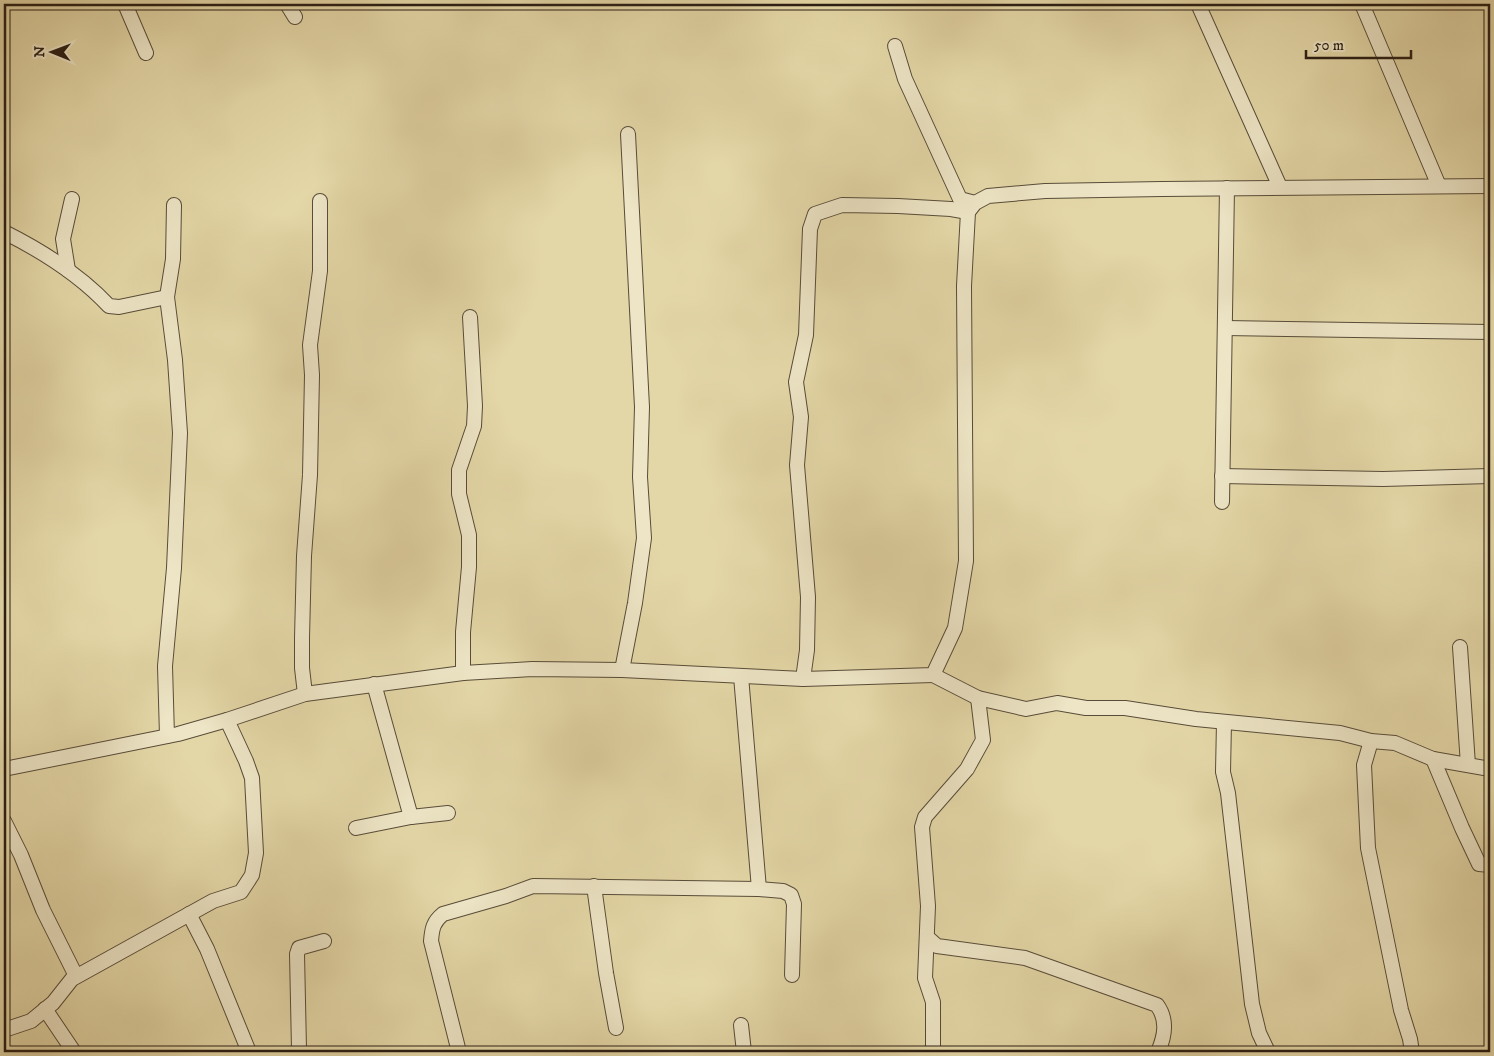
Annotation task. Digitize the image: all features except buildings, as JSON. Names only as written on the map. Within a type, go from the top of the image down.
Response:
[{"type":"street","points":[[125,4],[146,54]]},
{"type":"street","points":[[287,4],[296,17]]},
{"type":"street","points":[[1198,4],[1280,188]]},
{"type":"street","points":[[1362,4],[1439,186]]},
{"type":"street","points":[[895,46],[905,79],[960,199],[972,207]]},
{"type":"street","points":[[622,670],[635,603],[644,538],[640,477],[642,407],[628,134]]},
{"type":"street","points":[[803,679],[807,650],[808,597],[797,465],[801,417],[796,382],[806,335],[810,229],[815,214],[842,205],[951,209],[972,207],[988,196],[1044,191],[1490,186]]},
{"type":"street","points":[[1222,502],[1228,188]]},
{"type":"street","points":[[68,270],[63,239],[72,199]]},
{"type":"street","points":[[306,694],[302,668],[304,556],[310,484],[312,375],[310,345],[320,271],[320,201]]},
{"type":"street","points":[[167,736],[165,666],[174,568],[180,433],[175,360],[167,297],[173,259],[174,205]]},
{"type":"street","points":[[934,675],[955,628],[966,561],[964,286],[972,207]]},
{"type":"street","points":[[4,232],[68,270],[94,290],[109,306],[119,307],[167,297]]},
{"type":"street","points":[[463,673],[463,632],[469,567],[468,535],[459,494],[459,470],[474,426],[475,406],[470,318]]},
{"type":"street","points":[[1225,328],[1490,332]]},
{"type":"street","points":[[1222,476],[1383,479],[1490,476]]},
{"type":"street","points":[[1460,647],[1468,765]]},
{"type":"street","points":[[4,770],[167,736],[227,720],[306,694],[463,673],[532,669],[622,670],[803,679],[934,675],[978,698],[1026,709],[1056,703],[1086,708],[1125,708],[1224,722],[1340,734],[1371,741],[1395,743],[1433,759],[1490,770]]},
{"type":"street","points":[[741,676],[759,889]]},
{"type":"street","points":[[374,684],[411,817]]},
{"type":"street","points":[[930,1052],[933,1048],[933,1002],[925,978],[928,906],[922,827],[925,817],[967,769],[983,740],[978,698]]},
{"type":"street","points":[[4,1030],[31,1021],[53,1003],[76,976],[213,901],[241,892],[252,875],[256,853],[252,778],[227,720]]},
{"type":"street","points":[[1224,722],[1223,772],[1228,793],[1252,1004],[1258,1033],[1268,1052]]},
{"type":"street","points":[[1371,741],[1364,765],[1368,848],[1399,1002],[1410,1038],[1412,1052]]},
{"type":"street","points":[[1433,759],[1479,864],[1490,865]]},
{"type":"street","points":[[356,828],[411,817],[448,813]]},
{"type":"street","points":[[4,821],[76,976]]},
{"type":"street","points":[[459,1052],[431,941],[432,928],[436,920],[443,914],[506,896],[533,886],[759,889],[783,891],[792,895],[794,904],[792,975]]},
{"type":"street","points":[[594,886],[606,974],[616,1028]]},
{"type":"street","points":[[189,914],[207,949],[249,1052]]},
{"type":"street","points":[[928,938],[937,946],[1025,958],[1157,1004],[1162,1011],[1165,1030],[1158,1052]]},
{"type":"street","points":[[296,1052],[299,1049],[297,954],[299,948],[324,941]]},
{"type":"street","points":[[45,1009],[74,1052]]},
{"type":"street","points":[[742,1026],[744,1052]]}]
